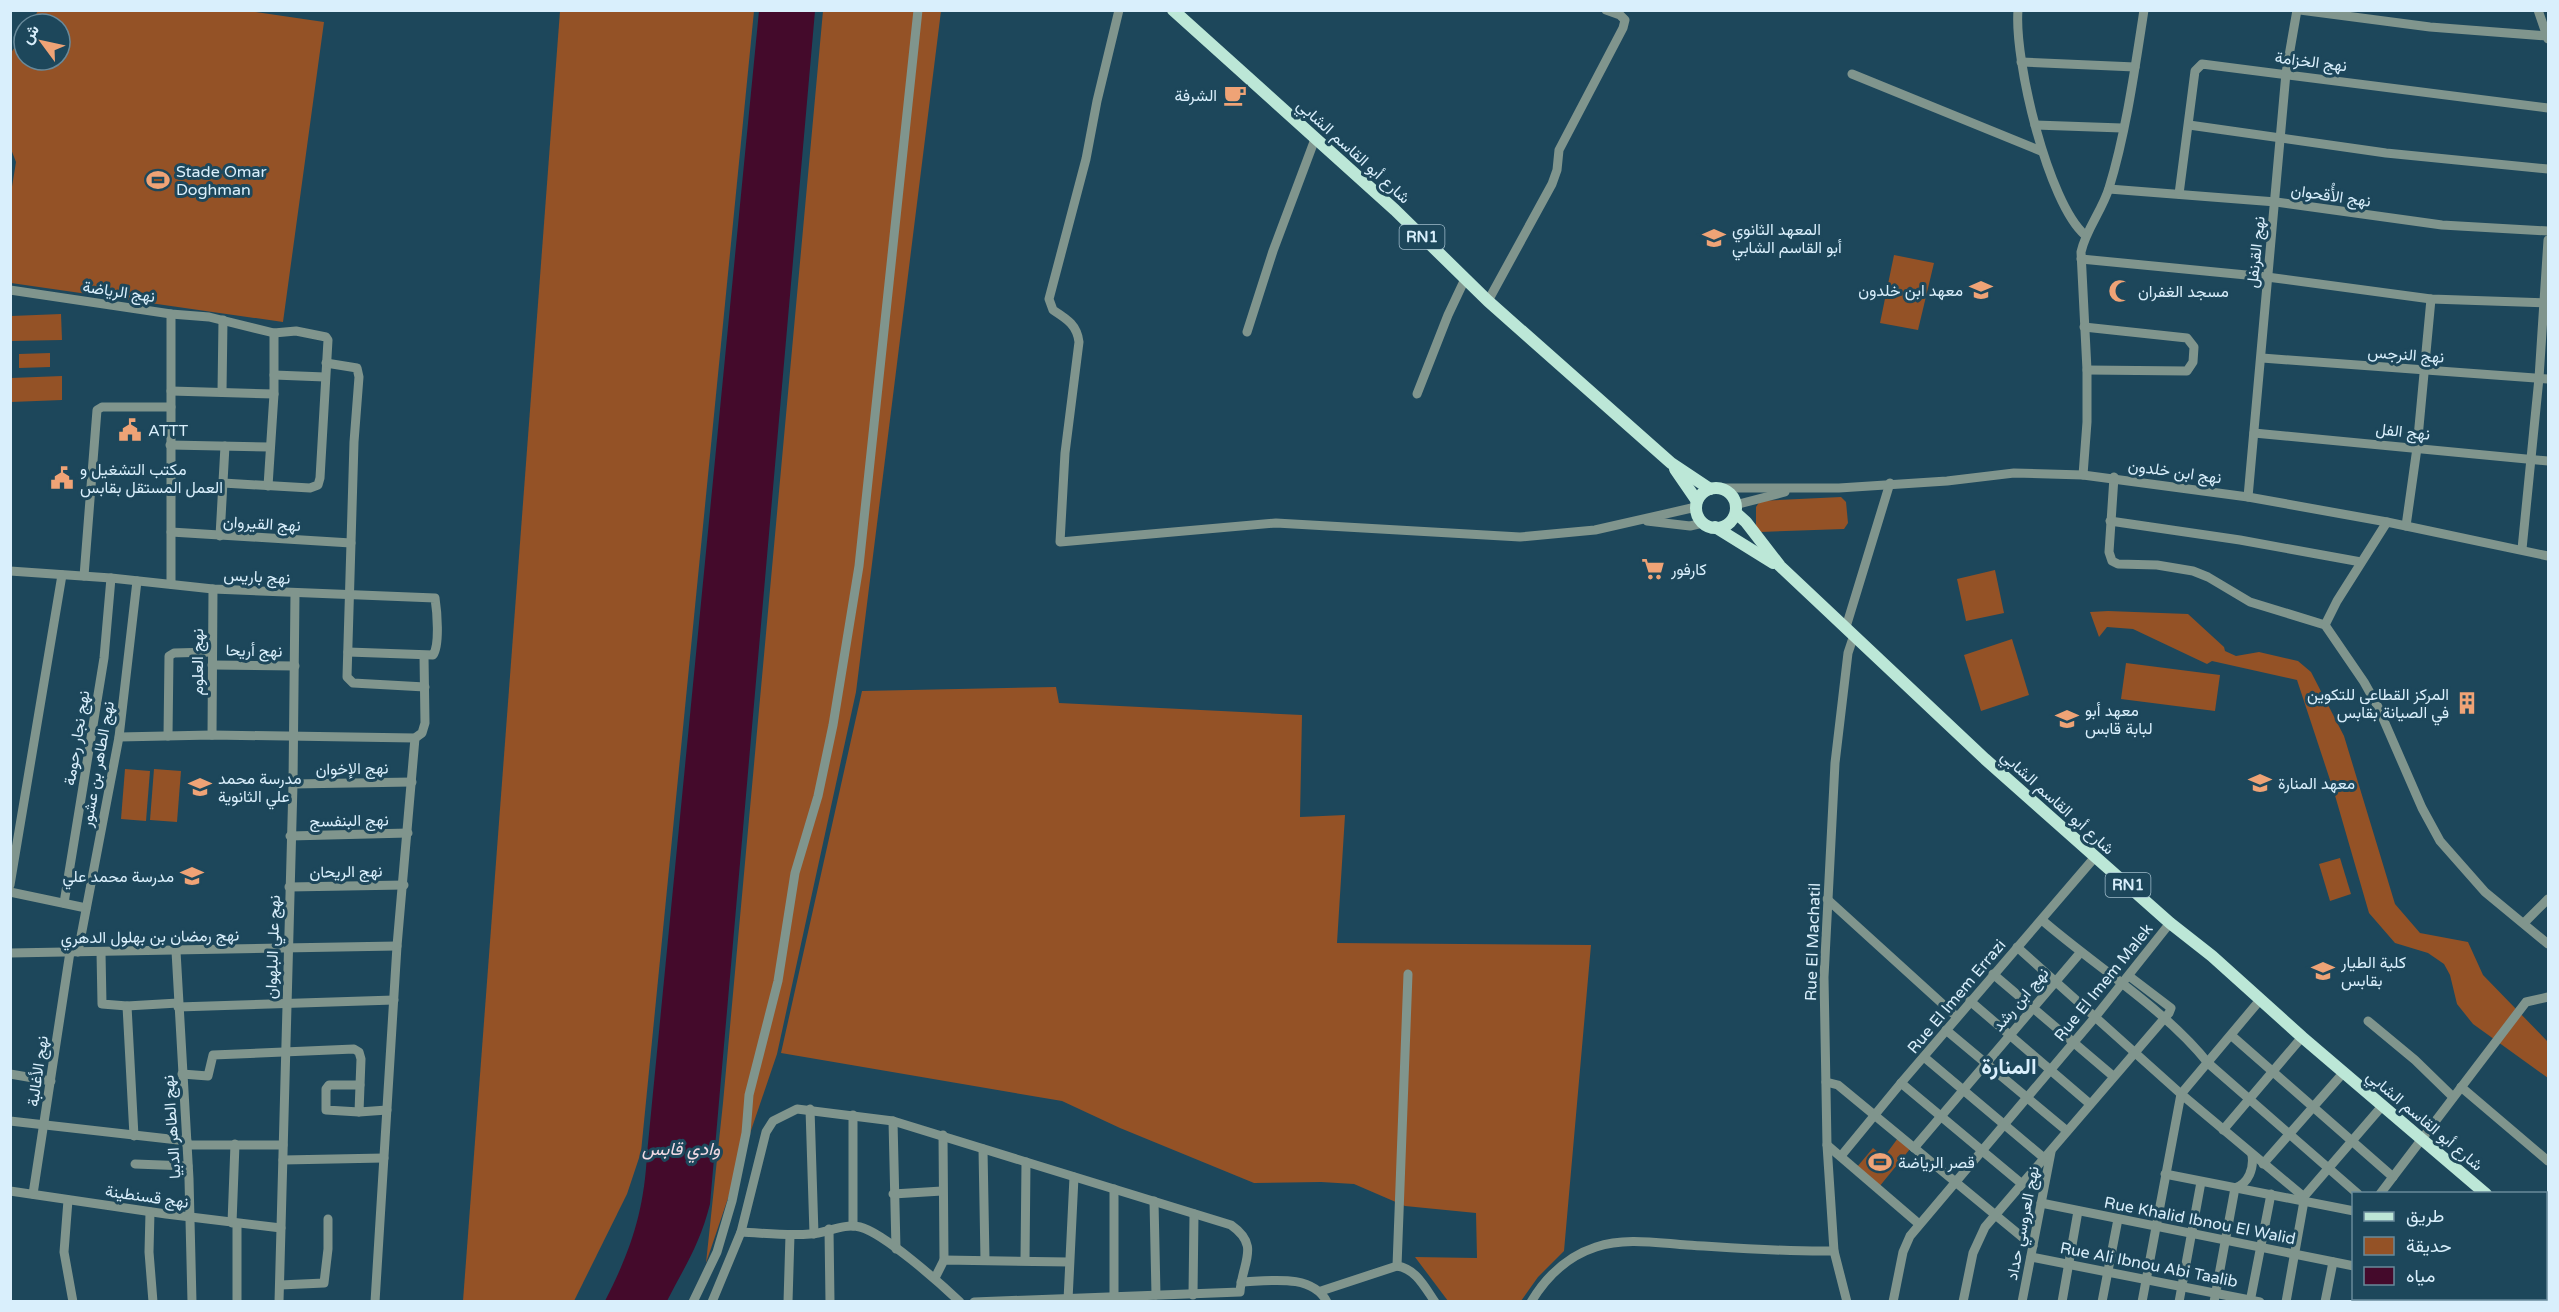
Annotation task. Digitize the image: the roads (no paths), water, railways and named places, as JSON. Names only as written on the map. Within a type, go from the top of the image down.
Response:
[{"type":"main road","name":"شارع أبو القاسم الشابي","points":[[1173,10],[1395,210],[1488,301],[1671,463],[1714,488]]},
{"type":"main road","name":"شارع أبو القاسم الشابي","points":[[1671,463],[1696,504]]},
{"type":"main road","points":[[1696,504],[1704,491],[1714,488]]},
{"type":"main road","name":"RN1","points":[[1714,488],[1729,493],[1735,509]]},
{"type":"main road","name":"RN1","points":[[1696,504],[1709,525]]},
{"type":"main road","name":"شارع أبو القاسم الشابي","points":[[1735,509],[1779,566],[1986,759],[2170,923],[2212,956],[2302,1037],[2484,1192]]},
{"type":"main road","points":[[1709,525],[1726,524],[1735,509]]},
{"type":"main road","name":"شارع أبو القاسم الشابي","points":[[1709,525],[1779,566]]},
{"type":"street","points":[[693,1302],[717,1252],[732,1201],[746,1133],[749,1095],[778,981],[795,873],[818,796],[833,724],[859,566],[918,10]]},
{"type":"street","points":[[1119,10],[1097,101],[1086,159],[1049,299],[1053,310],[1071,322],[1077,332],[1079,342],[1065,453],[1060,542],[1276,523],[1520,537],[1594,530],[1642,521],[1696,504]]},
{"type":"street","points":[[1488,301],[1552,184],[1557,170],[1558,150],[1623,28],[1625,20],[1606,10]]},
{"type":"street","points":[[2018,10],[2021,62],[2041,151],[2068,211],[2078,229],[2085,235]]},
{"type":"street","points":[[2083,475],[2087,422],[2087,370],[2081,259],[2085,235],[2109,189],[2135,67],[2144,10]]},
{"type":"street","points":[[2299,10],[2420,26],[2548,38],[2538,10]]},
{"type":"street","name":"نهج القرنفل","points":[[2248,497],[2262,358],[2267,277],[2282,138],[2286,73],[2299,10]]},
{"type":"street","points":[[2021,62],[2135,67]]},
{"type":"street","name":"نهج الخزامة","points":[[2179,194],[2195,70],[2199,64],[2286,73],[2548,108]]},
{"type":"street","points":[[1852,74],[2041,151]]},
{"type":"street","points":[[2035,125],[2122,128]]},
{"type":"street","points":[[2189,125],[2386,153],[2548,169]]},
{"type":"street","points":[[1247,332],[1273,251],[1315,139]]},
{"type":"street","name":"نهج الأُقحوان","points":[[2109,189],[2276,202],[2442,225],[2548,231]]},
{"type":"street","points":[[2522,549],[2531,459],[2544,379],[2548,240]]},
{"type":"street","points":[[2081,259],[2267,277],[2431,299],[2547,303]]},
{"type":"street","points":[[1417,394],[1448,315],[1465,279]]},
{"type":"street","name":"نهج الرياضة","points":[[10,290],[223,320],[274,333],[296,331],[326,337],[328,340],[326,363]]},
{"type":"street","points":[[2406,526],[2417,448],[2431,299]]},
{"type":"street","points":[[171,314],[171,584]]},
{"type":"street","points":[[222,392],[223,320]]},
{"type":"street","points":[[2084,327],[2187,338],[2194,346],[2193,362],[2187,371],[2087,370]]},
{"type":"street","points":[[268,486],[274,394],[274,333]]},
{"type":"street","name":"نهج النرجس","points":[[2262,358],[2544,379]]},
{"type":"street","points":[[223,483],[310,488],[319,482],[326,363],[358,370],[347,677],[352,683],[424,687]]},
{"type":"street","points":[[274,375],[325,377]]},
{"type":"street","points":[[171,391],[274,394]]},
{"type":"street","points":[[84,576],[97,410],[102,407],[171,407]]},
{"type":"street","name":"نهج الفل","points":[[2254,433],[2548,461]]},
{"type":"street","points":[[170,445],[270,447]]},
{"type":"street","points":[[220,536],[225,446]]},
{"type":"street","name":"نهج ابن خلدون","points":[[1793,490],[1947,481],[2014,473],[2114,477],[2248,497],[2387,522],[2548,556]]},
{"type":"street","points":[[2114,477],[2110,521],[2110,557],[2114,563],[2157,565],[2193,571],[2208,577],[2250,602],[2325,625],[2364,682],[2378,707],[2422,808],[2440,841],[2477,884],[2548,944]]},
{"type":"street","name":"Rue El Machatil","points":[[1847,1302],[1834,1251],[1827,1144],[1824,977],[1834,763],[1850,631],[1890,483]]},
{"type":"street","points":[[1714,488],[1793,490]]},
{"type":"street","points":[[1735,509],[1793,490]]},
{"type":"street","points":[[1642,521],[1690,526],[1709,525]]},
{"type":"street","points":[[2110,521],[2240,540],[2361,562]]},
{"type":"street","points":[[2325,625],[2387,522]]},
{"type":"street","name":"نهج القيروان","points":[[171,532],[351,543]]},
{"type":"street","name":"نهج باريس","points":[[10,571],[111,578],[213,589],[435,598],[436,652],[433,655],[424,656]]},
{"type":"street","points":[[10,885],[62,575]]},
{"type":"street","name":"نهج نجار رحومة","points":[[63,903],[104,658],[111,578]]},
{"type":"street","name":"نهج الطاهر بن عشور","points":[[74,952],[86,908],[119,737],[137,581]]},
{"type":"street","name":"نهج العلوم","points":[[212,735],[213,589]]},
{"type":"street","name":"نهج علي البلهوان","points":[[279,1302],[293,784],[295,593]]},
{"type":"street","points":[[168,736],[169,656],[174,653],[211,652]]},
{"type":"street","points":[[348,652],[424,656],[424,729],[415,738],[397,946],[375,1302]]},
{"type":"street","name":"نهج أريحا","points":[[212,665],[295,666]]},
{"type":"street","points":[[119,737],[212,735],[415,738]]},
{"type":"street","name":"نهج الإخوان","points":[[293,784],[412,782]]},
{"type":"street","name":"نهج البنفسج","points":[[290,836],[408,833]]},
{"type":"street","name":"Rue El Imem Errazi","points":[[1841,1156],[1970,1001],[2095,857]]},
{"type":"street","name":"نهج الريحان","points":[[289,887],[404,885]]},
{"type":"street","points":[[10,892],[86,908]]},
{"type":"street","points":[[1827,899],[1957,1017]]},
{"type":"street","points":[[2524,923],[2548,899]]},
{"type":"street","points":[[2042,920],[2163,1018],[2198,1049],[2208,1063],[2356,1192]]},
{"type":"street","name":"Rue El Imem Malek","points":[[1893,1302],[1903,1252],[1910,1236],[2096,1016],[2170,923]]},
{"type":"street","name":"نهج رمضان بن بهلول الدهري","points":[[10,953],[397,946]]},
{"type":"street","points":[[2017,947],[2181,1094],[2303,1199]]},
{"type":"street","name":"نهج الطاهر الدبيا","points":[[176,951],[187,1143],[192,1302]]},
{"type":"street","name":"نهج الأغالبة","points":[[33,1194],[74,952]]},
{"type":"street","points":[[101,952],[101,1002],[105,1005],[394,1000]]},
{"type":"street","name":"نهج ابن رشد","points":[[1914,1148],[2080,953]]},
{"type":"street","points":[[1397,1266],[1408,974]]},
{"type":"street","points":[[1994,974],[2031,1009],[2113,1077]]},
{"type":"street","points":[[1964,1302],[1976,1243],[1995,1214],[2171,1008],[2128,976]]},
{"type":"street","points":[[2382,1192],[2526,1002],[2548,997]]},
{"type":"street","points":[[2142,1302],[2154,1226],[2181,1094],[2260,1000]]},
{"type":"street","points":[[1970,1001],[2090,1104]]},
{"type":"street","points":[[127,1006],[134,1136]]},
{"type":"street","points":[[2368,1021],[2415,1060],[2453,1097]]},
{"type":"street","points":[[1946,1030],[2067,1131]]},
{"type":"street","points":[[2232,1036],[2393,1177]]},
{"type":"street","points":[[2223,1130],[2302,1037]]},
{"type":"street","points":[[182,1074],[208,1076],[213,1055],[357,1050],[361,1059],[359,1112]]},
{"type":"street","points":[[1924,1057],[2044,1158]]},
{"type":"street","points":[[2263,1164],[2344,1072]]},
{"type":"street","points":[[10,1074],[51,1081]]},
{"type":"street","points":[[1826,1082],[1838,1085],[2033,1246]]},
{"type":"street","points":[[1901,1083],[2022,1184]]},
{"type":"street","points":[[360,1085],[329,1085],[326,1089],[326,1110],[359,1112],[387,1110]]},
{"type":"street","points":[[2461,1087],[2548,1161]]},
{"type":"street","points":[[2286,1302],[2303,1199],[2383,1105]]},
{"type":"street","points":[[712,1302],[741,1232],[766,1131],[773,1121],[797,1109],[893,1121],[943,1135],[1231,1225],[1247,1239],[1249,1248],[1240,1292],[1162,1297],[1114,1296],[974,1302]]},
{"type":"street","points":[[810,1109],[814,1234]]},
{"type":"street","points":[[852,1115],[853,1226]]},
{"type":"street","points":[[10,1121],[187,1143],[283,1145]]},
{"type":"street","points":[[893,1121],[896,1250]]},
{"type":"street","points":[[935,1278],[944,1260],[943,1135]]},
{"type":"street","points":[[235,1144],[237,1302]]},
{"type":"street","points":[[1827,1144],[1919,1224]]},
{"type":"street","points":[[983,1149],[985,1260]]},
{"type":"street","name":"نهج العروسي حداد","points":[[2022,1302],[2051,1150]]},
{"type":"street","points":[[2235,1188],[2241,1186],[2248,1177],[2253,1162],[2252,1155]]},
{"type":"street","points":[[283,1160],[384,1158]]},
{"type":"street","points":[[1025,1260],[1026,1162]]},
{"type":"street","points":[[135,1164],[188,1166]]},
{"type":"street","points":[[2165,1174],[2303,1199],[2352,1211]]},
{"type":"street","points":[[1068,1299],[1074,1177]]},
{"type":"street","points":[[2179,1302],[2201,1182]]},
{"type":"street","points":[[2215,1297],[2235,1188]]},
{"type":"street","points":[[1114,1189],[1114,1296]]},
{"type":"street","name":"نهج قسنطينة","points":[[10,1191],[150,1212],[281,1228]]},
{"type":"street","points":[[893,1194],[942,1191]]},
{"type":"street","points":[[2254,1301],[2271,1194]]},
{"type":"street","points":[[68,1200],[64,1252],[73,1302]]},
{"type":"street","points":[[1154,1201],[1162,1297]]},
{"type":"street","name":"Rue Khalid Ibnou El Walid","points":[[2041,1203],[2352,1266]]},
{"type":"street","points":[[150,1212],[149,1252],[153,1302]]},
{"type":"street","points":[[2062,1302],[2078,1212]]},
{"type":"street","points":[[1193,1295],[1194,1214]]},
{"type":"street","points":[[2102,1302],[2118,1219]]},
{"type":"street","points":[[280,1285],[324,1282],[328,1249],[328,1220]]},
{"type":"street","points":[[741,1232],[790,1235],[814,1234],[829,1229],[853,1226],[867,1229],[935,1278],[960,1302]]},
{"type":"street","points":[[829,1229],[830,1302]]},
{"type":"street","points":[[788,1302],[790,1235]]},
{"type":"street","points":[[1531,1302],[1549,1278],[1579,1254],[1598,1246],[1627,1241],[1783,1251],[1834,1251]]},
{"type":"street","name":"Rue Ali Ibnou Abi Taalib","points":[[2031,1257],[2182,1285],[2215,1297],[2254,1301]]},
{"type":"street","points":[[944,1260],[1069,1262]]},
{"type":"street","points":[[2325,1302],[2333,1262]]},
{"type":"street","points":[[1321,1291],[1397,1266],[1405,1267],[1414,1273],[1435,1302]]},
{"type":"street","points":[[1241,1282],[1294,1281],[1305,1283],[1321,1291],[1327,1302]]},
{"type":"water","name":"وادي قابس","points":[[759,11],[815,11],[710,1204],[697,1243],[667,1301],[605,1301],[629,1247],[643,1194]]},
{"type":"place","name":"الشرفة","points":[[1235,95]]},
{"type":"place","name":"Stade Omar Doghman","points":[[158,180]]},
{"type":"place","name":"المعهد الثانوي أبو القاسم الشابي","points":[[1714,238]]},
{"type":"place","name":"معهد ابن خلدون","points":[[1981,290]]},
{"type":"place","name":"مسجد الغفران","points":[[2120,291]]},
{"type":"place","name":"ATTT","points":[[130,430]]},
{"type":"place","name":"مكتب التشغيل و العمل المستقل بقابس","points":[[62,478]]},
{"type":"place","name":"كارفور","points":[[1653,569]]},
{"type":"place","name":"المركز القطاعى للتكوين في الصيانة بقابس","points":[[2467,703]]},
{"type":"place","name":"معهد أبو لبابة قابس","points":[[2067,719]]},
{"type":"place","name":"معهد المنارة","points":[[2260,783]]},
{"type":"place","name":"مدرسة محمد علي الثانوية","points":[[200,787]]},
{"type":"place","name":"مدرسة محمد علي","points":[[192,876]]},
{"type":"place","name":"كلية الطيار بقابس","points":[[2323,971]]},
{"type":"place","name":"قصر الرياضة","points":[[1880,1162]]},
{"type":"district","name":"المنارة","points":[[2009,1066]]}]
